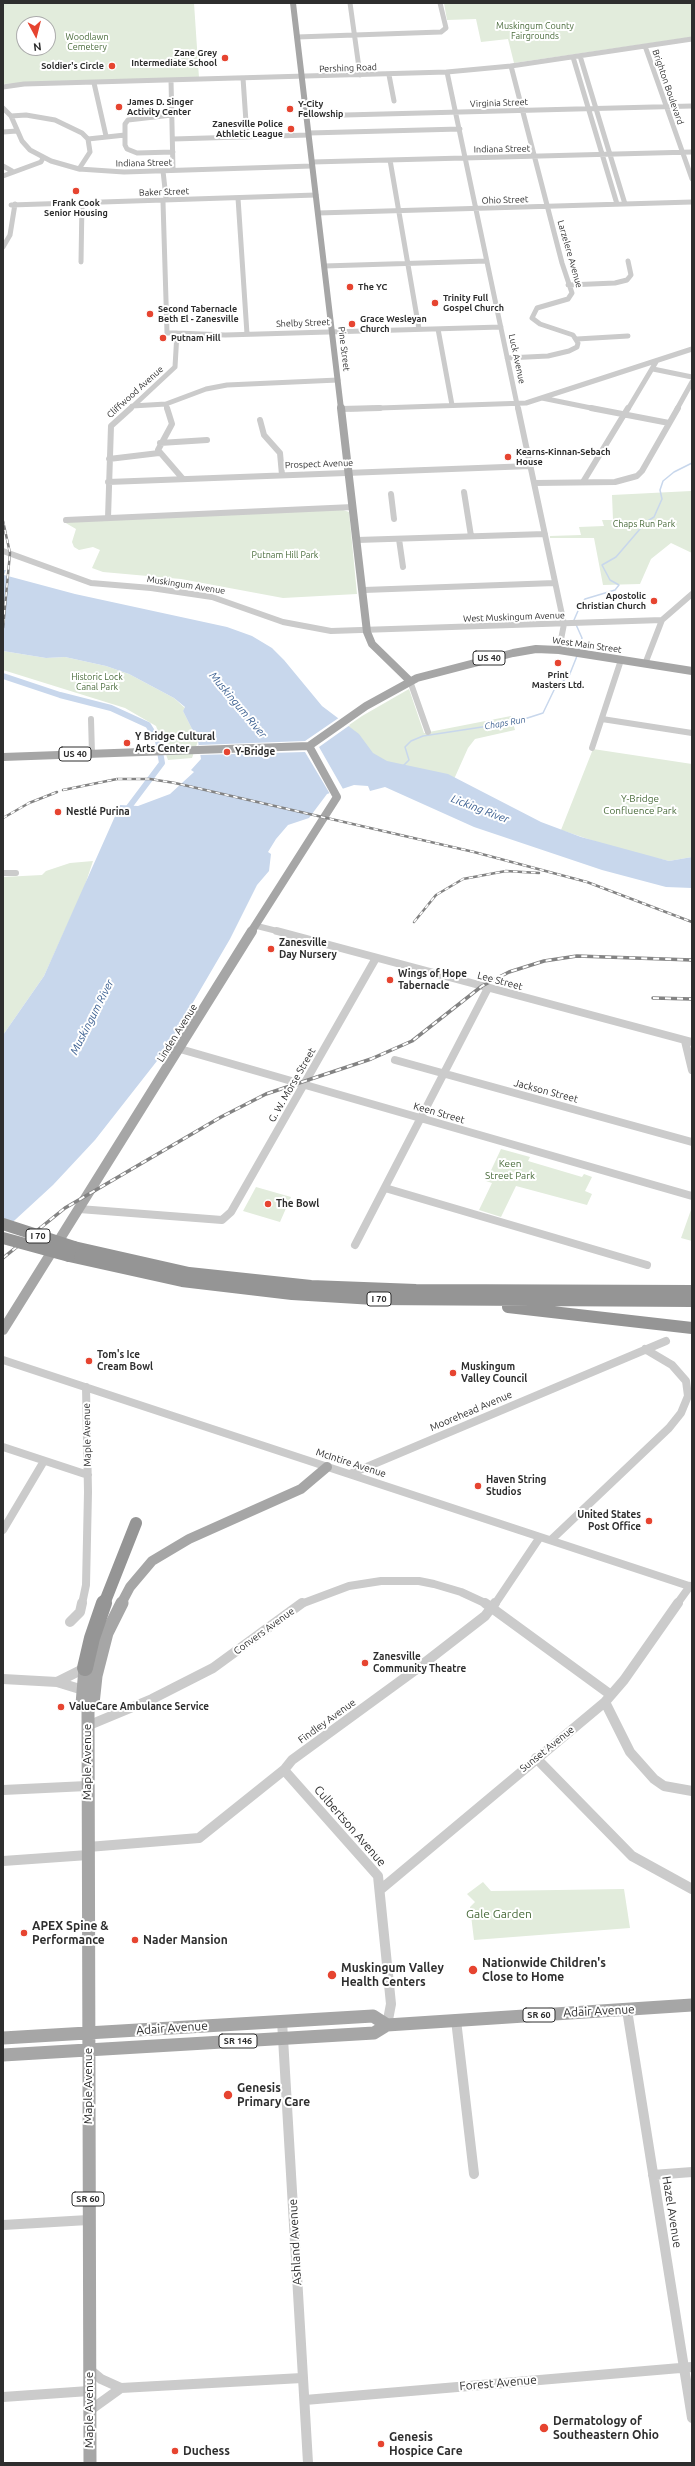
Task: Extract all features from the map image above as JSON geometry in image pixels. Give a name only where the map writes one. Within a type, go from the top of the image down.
[{"type":"highway","name":"I 70","points":[[3,1224],[72,1252],[128,1271],[236,1288],[374,1299],[692,1301]]},
{"type":"highway","name":"I 70","points":[[3,1238],[189,1273],[310,1286],[416,1290],[692,1291]]},
{"type":"highway","points":[[451,1300],[692,1328]]},
{"type":"highway","points":[[85,1668],[92,1638],[106,1598],[136,1523]]},
{"type":"main road","name":"Pine Street","points":[[293,3],[364,590],[367,632],[372,644],[410,681]]},
{"type":"main road","name":"West Main Street","points":[[309,746],[356,713],[410,681],[437,671],[514,653],[536,649],[559,650],[692,671]]},
{"type":"main road","name":"US 40","points":[[3,757],[309,746]]},
{"type":"main road","name":"Linden Avenue","points":[[3,1330],[257,926],[312,835],[333,806],[337,797],[336,792],[309,746]]},
{"type":"main road","points":[[85,1668],[82,1704],[88,1709],[93,1704],[96,1676],[107,1633],[130,1587],[152,1561],[190,1539],[301,1489],[327,1467]]},
{"type":"main road","name":"Maple Avenue","points":[[88,1709],[88,2220],[90,2463]]},
{"type":"main road","name":"Adair Avenue","points":[[3,2055],[374,2033],[387,2025],[692,2006]]},
{"type":"main road","name":"Adair Avenue","points":[[3,2038],[373,2016],[387,2025]]},
{"type":"street","points":[[350,3],[360,75]]},
{"type":"street","points":[[297,37],[443,32],[446,28],[440,3]]},
{"type":"street","name":"Pershing Road","points":[[3,87],[171,80],[389,75],[447,72],[511,66],[692,39]]},
{"type":"street","name":"Brighton Boulevard","points":[[645,46],[692,179]]},
{"type":"street","points":[[580,56],[625,204]]},
{"type":"street","points":[[573,57],[617,204]]},
{"type":"street","name":"Larzelere Avenue","points":[[511,66],[572,296],[563,301],[537,308],[534,311],[532,318],[540,324],[569,333],[577,339]]},
{"type":"street","name":"Luck Avenue","points":[[447,72],[555,583],[567,623],[559,650]]},
{"type":"street","points":[[389,75],[394,101]]},
{"type":"street","points":[[243,78],[248,137]]},
{"type":"street","points":[[171,80],[173,170]]},
{"type":"street","points":[[94,83],[101,122],[106,136]]},
{"type":"street","name":"Virginia Street","points":[[306,116],[692,106]]},
{"type":"street","name":"Indiana Street","points":[[3,108],[11,116],[17,132],[26,145],[43,158],[60,164],[109,172],[163,171],[390,160],[692,152]]},
{"type":"street","points":[[11,116],[26,115],[55,120],[75,128],[88,139],[90,152],[87,161],[79,168]]},
{"type":"street","points":[[172,116],[130,119],[124,124],[125,147],[130,151],[143,153],[173,152]]},
{"type":"street","points":[[173,139],[460,129]]},
{"type":"street","points":[[3,132],[17,132]]},
{"type":"street","points":[[88,139],[125,135]]},
{"type":"street","points":[[36,165],[41,162],[43,158]]},
{"type":"street","points":[[390,160],[420,329]]},
{"type":"street","points":[[3,176],[12,171],[36,165],[60,164]]},
{"type":"street","points":[[3,166],[12,171]]},
{"type":"street","points":[[163,171],[165,200],[164,225],[167,333],[177,333]]},
{"type":"street","name":"Baker Street","points":[[3,248],[10,235],[13,205],[316,195]]},
{"type":"street","points":[[238,198],[247,334]]},
{"type":"street","points":[[81,262],[82,202]]},
{"type":"street","name":"Ohio Street","points":[[318,213],[692,202]]},
{"type":"street","points":[[568,285],[615,283],[627,280],[631,275],[628,260]]},
{"type":"street","points":[[324,266],[487,261]]},
{"type":"street","name":"Shelby Street","points":[[177,333],[247,334],[501,327]]},
{"type":"street","points":[[438,329],[452,405]]},
{"type":"street","name":"Cliffwood Avenue","points":[[108,518],[111,426],[175,366],[177,333]]},
{"type":"street","points":[[507,358],[548,356],[569,351],[577,347],[577,339],[628,336]]},
{"type":"street","points":[[341,409],[517,402],[526,403],[656,362],[692,349]]},
{"type":"street","points":[[583,482],[656,362]]},
{"type":"street","points":[[653,369],[692,377]]},
{"type":"street","points":[[132,406],[166,404],[214,387],[338,380]]},
{"type":"street","points":[[534,483],[615,482],[632,478],[642,471],[692,382]]},
{"type":"street","points":[[542,398],[669,423]]},
{"type":"street","points":[[166,404],[172,424],[160,442],[158,450],[183,479]]},
{"type":"street","points":[[260,420],[264,435],[280,452],[282,475]]},
{"type":"street","points":[[160,442],[207,440]]},
{"type":"street","points":[[109,459],[160,453]]},
{"type":"street","name":"Prospect Avenue","points":[[108,482],[531,466]]},
{"type":"street","points":[[464,492],[471,536]]},
{"type":"street","points":[[391,494],[394,518]]},
{"type":"street","points":[[66,520],[353,508]]},
{"type":"street","points":[[357,540],[545,534]]},
{"type":"street","points":[[399,539],[403,567]]},
{"type":"street","name":"Muskingum Avenue","points":[[3,551],[91,583],[197,594],[232,602],[289,624],[331,631],[367,632]]},
{"type":"street","points":[[364,590],[555,583]]},
{"type":"street","points":[[645,664],[662,620],[692,594]]},
{"type":"street","name":"West Muskingum Avenue","points":[[367,632],[662,620]]},
{"type":"street","points":[[592,748],[621,660]]},
{"type":"street","points":[[410,681],[428,732]]},
{"type":"street","points":[[91,719],[92,754]]},
{"type":"street","points":[[602,719],[692,733]]},
{"type":"street","points":[[3,873],[16,873]]},
{"type":"street","name":"Lee Street","points":[[257,926],[689,1042]]},
{"type":"street","name":"G. W. Morse Street","points":[[79,1209],[222,1220],[231,1212],[376,958]]},
{"type":"street","points":[[355,1245],[488,988]]},
{"type":"street","points":[[689,1042],[692,1070]]},
{"type":"street","name":"Keen Street","points":[[180,1049],[692,1196]]},
{"type":"street","name":"Jackson Street","points":[[395,1060],[692,1142]]},
{"type":"street","points":[[384,1188],[647,1265]]},
{"type":"street","name":"Moorehead Avenue","points":[[350,1474],[666,1341]]},
{"type":"street","points":[[551,1540],[664,1433],[681,1413],[688,1396],[686,1381],[672,1366],[645,1349]]},
{"type":"street","name":"McIntire Avenue","points":[[3,1360],[691,1586]]},
{"type":"street","name":"Maple Avenue","points":[[70,1622],[80,1612],[86,1585],[88,1476],[86,1388]]},
{"type":"street","points":[[3,1447],[88,1476]]},
{"type":"street","points":[[3,1530],[44,1461]]},
{"type":"street","name":"Findley Avenue","points":[[3,1861],[199,1838],[284,1770],[292,1760],[414,1671],[493,1607],[540,1537]]},
{"type":"street","name":"Convers Avenue","points":[[87,1726],[152,1699],[213,1668],[292,1609],[349,1586],[381,1581],[419,1581],[461,1592],[493,1607],[608,1699],[630,1752],[654,1779],[664,1786],[692,1791]]},
{"type":"street","name":"Sunset Avenue","points":[[380,1890],[608,1699],[691,1586]]},
{"type":"street","points":[[57,1682],[85,1668]]},
{"type":"street","points":[[3,1680],[57,1682],[83,1690]]},
{"type":"street","points":[[536,1758],[632,1856],[692,1889]]},
{"type":"street","name":"Culbertson Avenue","points":[[284,1770],[378,1876],[391,2004],[387,2025]]},
{"type":"street","points":[[3,1790],[87,1786]]},
{"type":"street","name":"Hazel Avenue","points":[[627,2010],[653,2175],[688,2367],[692,2418]]},
{"type":"street","points":[[456,2020],[474,2174]]},
{"type":"street","name":"Ashland Avenue","points":[[282,2021],[308,2463]]},
{"type":"street","points":[[653,2175],[692,2172]]},
{"type":"street","points":[[3,2225],[88,2220]]},
{"type":"street","name":"Forest Avenue","points":[[305,2400],[688,2367]]},
{"type":"street","points":[[89,2369],[101,2379],[121,2388],[302,2378]]},
{"type":"street","points":[[89,2411],[121,2388]]},
{"type":"street","points":[[3,2398],[89,2391]]},
{"type":"green space","name":"Woodlawn Cemetery","points":[[3,3],[194,3],[199,78],[3,84]]},
{"type":"green space","name":"Muskingum County Fairgrounds","points":[[444,3],[692,3],[692,37],[514,63],[508,39],[481,42],[476,19],[447,20]]},
{"type":"green space","name":"Chaps Run Park","points":[[692,489],[692,553],[671,543],[651,559],[640,584],[603,585],[594,538],[550,538],[550,536],[581,535],[579,527],[604,526],[602,520],[613,520],[612,495],[691,491]]},
{"type":"green space","name":"Putnam Hill Park","points":[[340,509],[349,512],[357,594],[283,598],[181,579],[103,572],[92,568],[100,550],[93,547],[79,550],[74,547],[72,542],[76,529],[64,522]]},
{"type":"green space","name":"Historic Lock Canal Park","points":[[3,651],[46,658],[65,657],[106,666],[129,674],[174,698],[185,708],[183,711],[198,741],[192,758],[168,760],[156,726],[125,708],[3,670]]},
{"type":"green space","points":[[409,689],[424,733],[511,716],[515,730],[475,739],[468,748],[446,797],[319,746],[362,716]]},
{"type":"green space","name":"Y-Bridge Confluence Park","points":[[593,749],[692,764],[692,857],[669,861],[618,849],[561,830]]},
{"type":"green space","points":[[93,861],[84,888],[44,976],[3,1035],[3,877],[42,875],[46,871],[70,863]]},
{"type":"green space","name":"Keen Street Park","points":[[501,1149],[530,1157],[528,1161],[582,1177],[584,1174],[592,1177],[585,1191],[592,1194],[587,1205],[516,1186],[501,1217],[479,1210],[492,1183],[486,1181]]},
{"type":"green space","name":"The Bowl","points":[[256,1187],[291,1197],[280,1222],[243,1211]]},
{"type":"green space","points":[[692,1207],[692,1241],[681,1238]]},
{"type":"green space","name":"Gale Garden","points":[[483,1882],[491,1891],[624,1889],[630,1928],[474,1940],[470,1907],[475,1902],[467,1894]]},
{"type":"water","name":"Licking River","points":[[3,570],[6,570],[4,575],[75,594],[227,627],[252,636],[272,648],[284,660],[322,706],[359,734],[373,753],[387,761],[448,774],[541,822],[581,837],[669,861],[692,857],[692,888],[666,887],[602,870],[474,827],[385,787],[370,791],[368,786],[354,785],[327,794],[309,818],[288,825],[276,839],[268,852],[271,854],[269,871],[257,885],[230,939],[164,1052],[95,1140],[53,1185],[3,1231],[3,1035],[44,976],[120,805],[138,806],[170,794],[194,772],[191,770],[201,759],[198,741],[183,711],[185,707],[174,698],[129,674],[106,666],[65,657],[46,658],[3,651]]},
{"type":"pier","name":"Y-Bridge","points":[[340,717],[350,725],[319,747],[343,789],[330,794],[305,752],[199,755],[199,745],[305,741]]},
{"type":"waterway","name":"Chaps Run","points":[[579,650],[582,638],[574,620],[581,604],[585,599],[615,590],[619,585],[610,580],[602,565],[616,557],[646,522],[654,517],[662,499],[660,490],[663,481],[674,472],[692,463]]},
{"type":"waterway","name":"Chaps Run","points":[[403,766],[409,760],[405,747],[411,741],[423,736],[515,722],[543,713],[555,688],[569,676],[577,656]]},
{"type":"waterway","name":"Muskingum River","points":[[3,676],[60,695],[111,708],[148,725],[158,741],[162,763],[129,807],[126,816]]},
{"type":"railway","points":[[3,521],[10,553],[3,628]]},
{"type":"railway","points":[[63,790],[117,779]]},
{"type":"railway","points":[[118,779],[150,779],[175,783],[474,852],[587,882],[692,922]]},
{"type":"railway","points":[[3,818],[29,803],[57,792]]},
{"type":"railway","points":[[414,922],[436,895],[463,879],[506,871],[539,873]]},
{"type":"railway","points":[[3,1258],[65,1208],[221,1117],[266,1094],[371,1059],[412,1041],[482,986],[509,972],[544,961],[577,956],[692,960]]},
{"type":"railway","points":[[653,998],[692,999]]},
{"type":"place","name":"Zane Grey Intermediate School","points":[[225,58]]},
{"type":"place","name":"Soldier's Circle","points":[[112,66]]},
{"type":"place","name":"James D. Singer Activity Center","points":[[119,107]]},
{"type":"place","name":"Y-City Fellowship","points":[[290,109]]},
{"type":"place","name":"Zanesville Police Athletic League","points":[[291,129]]},
{"type":"place","name":"Frank Cook Senior Housing","points":[[76,191]]},
{"type":"place","name":"The YC","points":[[350,287]]},
{"type":"place","name":"Trinity Full Gospel Church","points":[[435,303]]},
{"type":"place","name":"Second Tabernacle Beth El - Zanesville","points":[[150,314]]},
{"type":"place","name":"Grace Wesleyan Church","points":[[352,324]]},
{"type":"place","name":"Putnam Hill","points":[[163,338]]},
{"type":"place","name":"Kearns-Kinnan-Sebach House","points":[[508,457]]},
{"type":"place","name":"Apostolic Christian Church","points":[[654,601]]},
{"type":"place","name":"Print Masters Ltd.","points":[[558,663]]},
{"type":"place","name":"Y Bridge Cultural Arts Center","points":[[127,743]]},
{"type":"place","name":"Y-Bridge","points":[[227,752]]},
{"type":"place","name":"Nestlé Purina","points":[[58,812]]},
{"type":"place","name":"Zanesville Day Nursery","points":[[271,949]]},
{"type":"place","name":"Wings of Hope Tabernacle","points":[[390,980]]},
{"type":"place","name":"The Bowl","points":[[268,1204]]},
{"type":"place","name":"Tom's Ice Cream Bowl","points":[[89,1361]]},
{"type":"place","name":"Muskingum Valley Council","points":[[453,1373]]},
{"type":"place","name":"Haven String Studios","points":[[478,1486]]},
{"type":"place","name":"United States Post Office","points":[[649,1521]]},
{"type":"place","name":"Zanesville Community Theatre","points":[[365,1663]]},
{"type":"place","name":"ValueCare Ambulance Service","points":[[61,1707]]},
{"type":"place","name":"APEX Spine & Performance","points":[[24,1933]]},
{"type":"place","name":"Nader Mansion","points":[[135,1940]]},
{"type":"place","name":"Nationwide Children's Close to Home","points":[[473,1970]]},
{"type":"place","name":"Muskingum Valley Health Centers","points":[[332,1975]]},
{"type":"place","name":"Genesis Primary Care","points":[[228,2095]]},
{"type":"place","name":"Dermatology of Southeastern Ohio","points":[[544,2428]]},
{"type":"place","name":"Genesis Hospice Care","points":[[381,2444]]},
{"type":"place","name":"Duchess","points":[[175,2451]]}]
